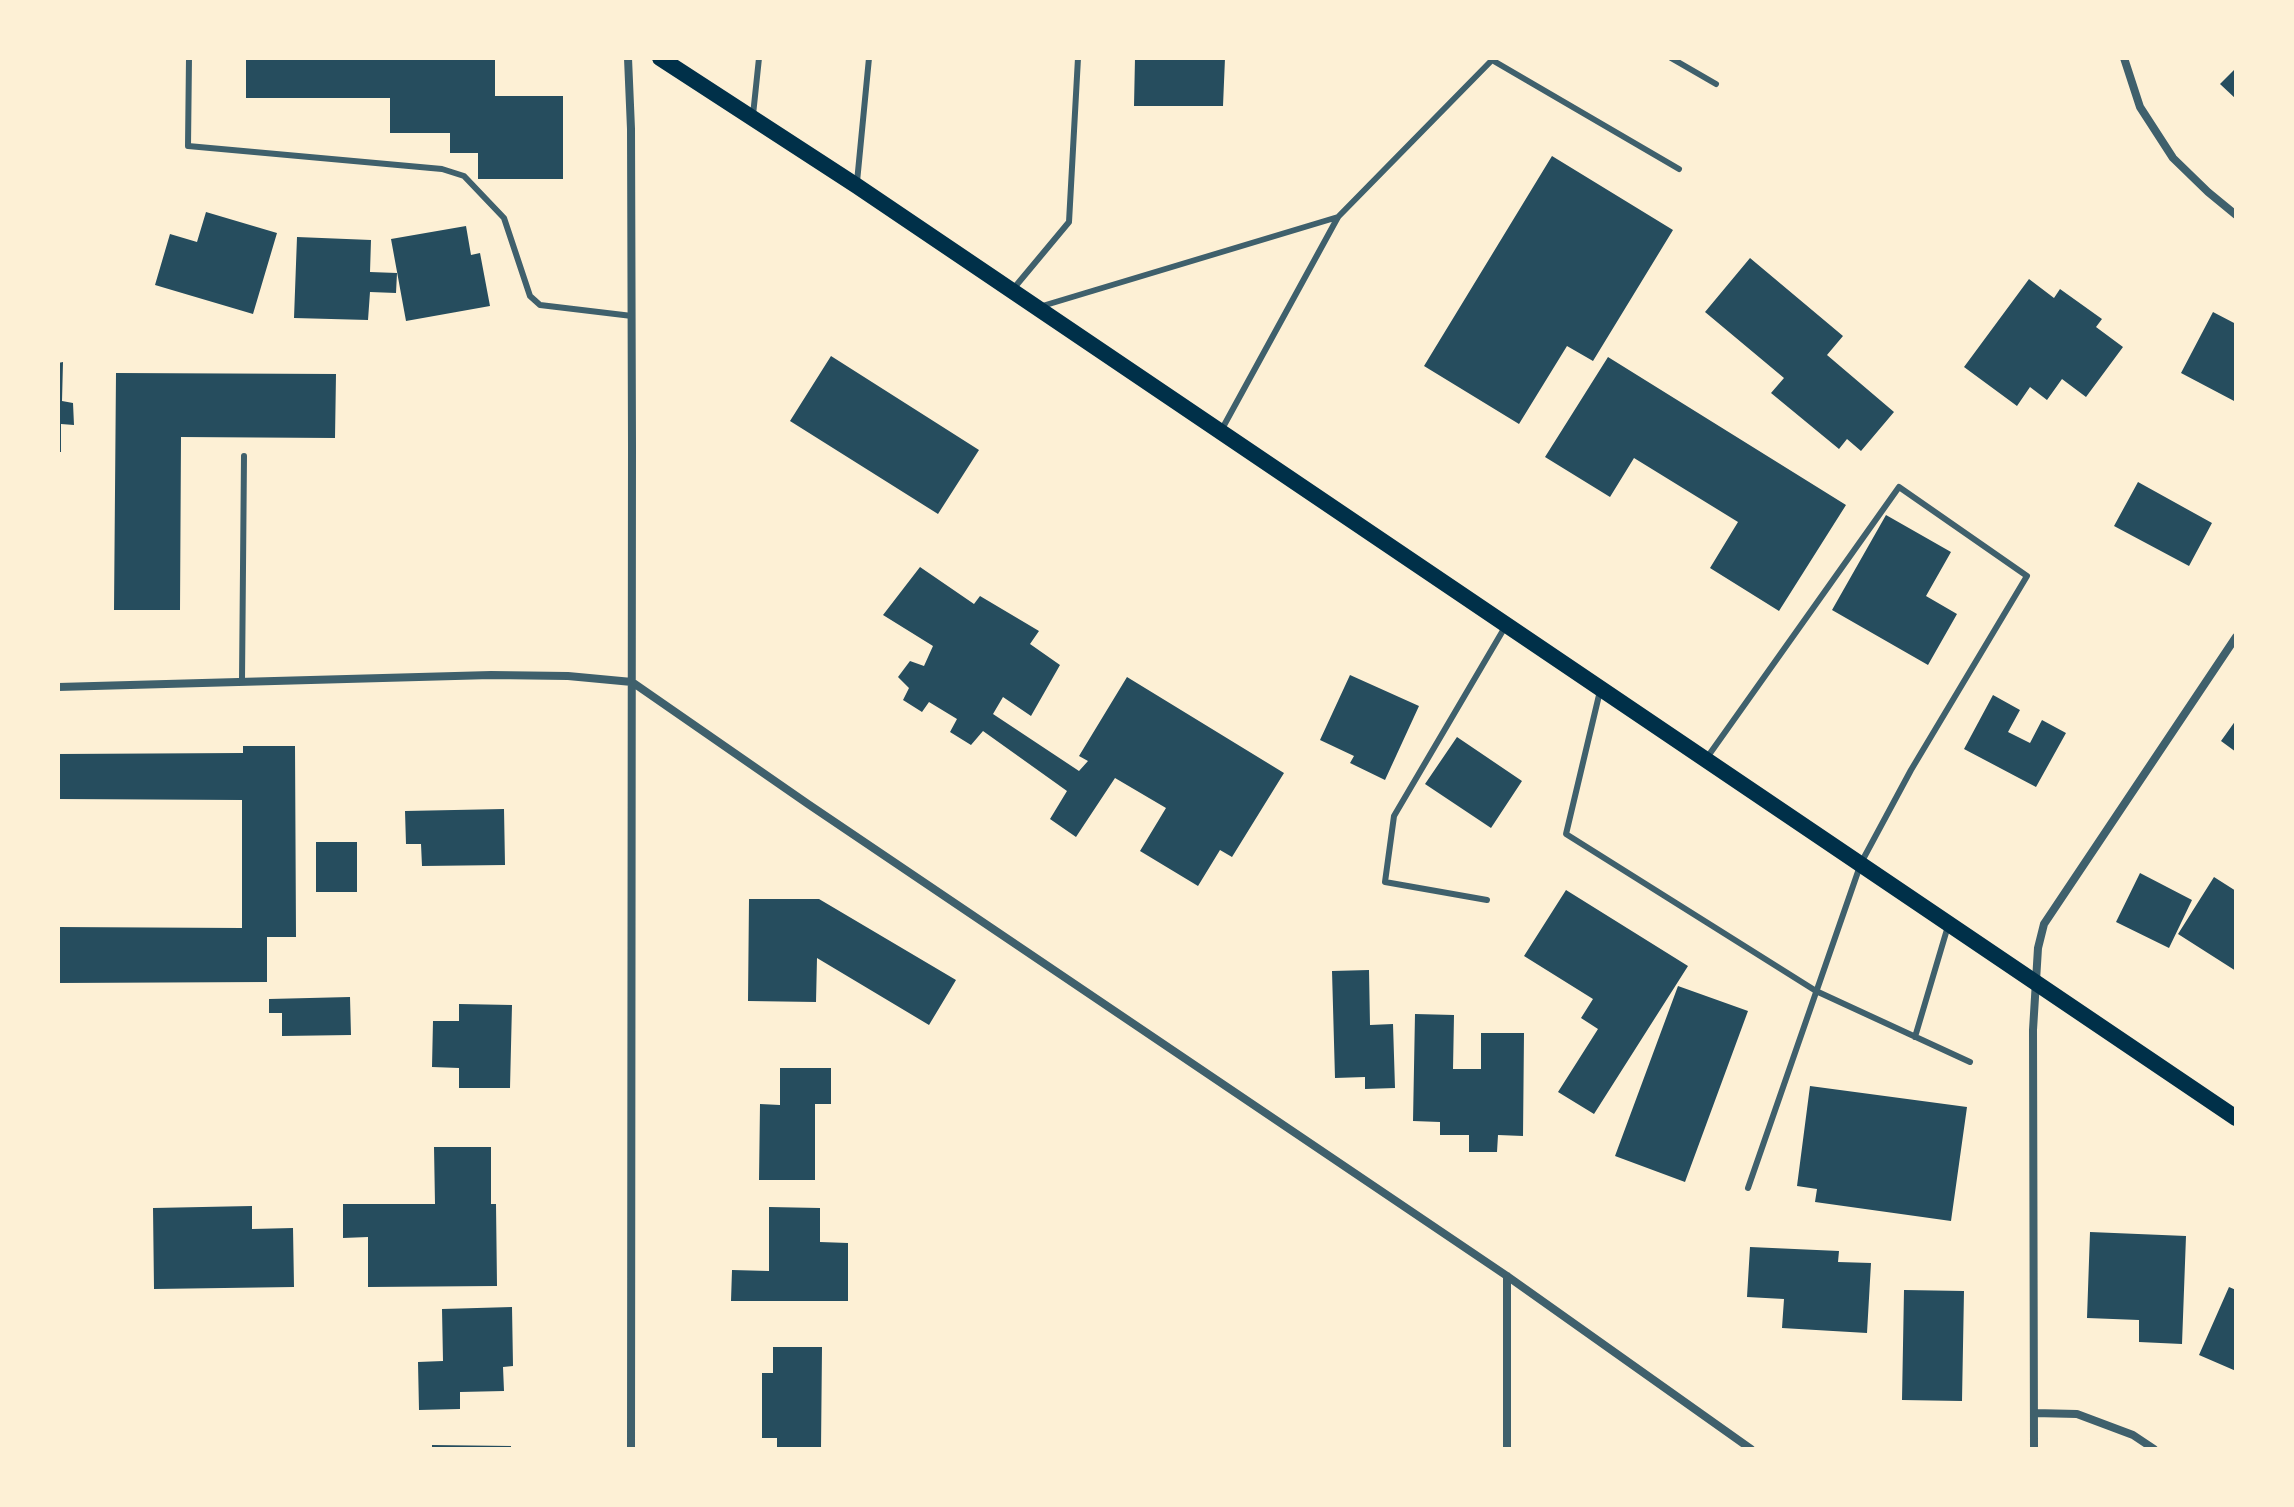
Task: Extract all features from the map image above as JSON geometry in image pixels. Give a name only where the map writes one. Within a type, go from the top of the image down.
[{"type":"main road","points":[[660,58],[857,186],[2236,1118]]},
{"type":"street","points":[[628,58],[632,316],[631,1449]]},
{"type":"street","points":[[2124,58],[2140,107],[2173,158],[2236,215]]},
{"type":"street","points":[[2034,1449],[2033,1030],[2038,948],[2044,924],[2236,637]]},
{"type":"street","points":[[58,687],[491,675],[568,676],[632,682],[1507,1276],[1751,1449]]},
{"type":"street","points":[[1507,1276],[1507,1449]]},
{"type":"street","points":[[2034,1413],[2077,1414],[2133,1435],[2154,1449]]},
{"type":"lane","points":[[189,58],[188,146],[442,169],[464,176],[504,218],[530,296],[540,305],[632,316]]},
{"type":"lane","points":[[753,119],[759,58]]},
{"type":"lane","points":[[857,186],[869,58]]},
{"type":"lane","points":[[1012,291],[1069,222],[1078,58]]},
{"type":"lane","points":[[1671,58],[1716,84]]},
{"type":"lane","points":[[1220,432],[1338,217],[1493,59],[1679,169]]},
{"type":"lane","points":[[1036,308],[1338,217]]},
{"type":"lane","points":[[242,680],[244,456]]},
{"type":"lane","points":[[1706,759],[1899,487],[2027,576],[1911,770],[1861,863],[1748,1188]]},
{"type":"lane","points":[[1487,900],[1385,882],[1394,816],[1507,624]]},
{"type":"lane","points":[[1601,688],[1566,834],[1816,991],[1970,1062]]},
{"type":"lane","points":[[1915,1037],[1949,923]]},
{"type":"building","points":[[246,58],[495,58],[495,96],[563,96],[563,179],[478,179],[478,153],[450,153],[450,133],[390,133],[390,98],[246,98]]},
{"type":"building","points":[[1135,58],[1225,58],[1223,106],[1134,106]]},
{"type":"building","points":[[2236,68],[2236,99],[2220,84]]},
{"type":"building","points":[[1552,156],[1673,230],[1593,361],[1567,346],[1519,424],[1424,366]]},
{"type":"building","points":[[206,212],[277,233],[253,314],[155,285],[170,234],[197,242]]},
{"type":"building","points":[[466,226],[471,255],[480,253],[490,306],[406,321],[391,239]]},
{"type":"building","points":[[297,237],[371,240],[370,272],[397,273],[396,293],[370,292],[368,320],[294,318]]},
{"type":"building","points":[[1750,258],[1843,336],[1827,355],[1894,412],[1861,451],[1847,439],[1839,449],[1771,393],[1784,378],[1705,312]]},
{"type":"building","points":[[2029,279],[2054,298],[2060,289],[2102,319],[2096,327],[2123,347],[2086,397],[2062,379],[2047,400],[2030,387],[2017,406],[1964,367]]},
{"type":"building","points":[[2213,312],[2236,324],[2236,402],[2181,373]]},
{"type":"building","points":[[831,356],[979,450],[938,514],[790,421]]},
{"type":"building","points":[[1608,357],[1846,505],[1779,611],[1710,568],[1738,522],[1634,458],[1610,497],[1545,457]]},
{"type":"building","points":[[63,362],[62,401],[73,403],[74,425],[61,424],[61,452],[58,452],[58,363]]},
{"type":"building","points":[[116,373],[336,374],[335,438],[181,437],[180,610],[114,610]]},
{"type":"building","points":[[2138,482],[2212,523],[2189,566],[2114,526]]},
{"type":"building","points":[[1886,515],[1951,552],[1926,596],[1957,614],[1928,665],[1832,610]]},
{"type":"building","points":[[920,567],[974,604],[980,596],[1039,631],[1030,644],[1060,665],[1031,716],[1003,697],[993,714],[1079,771],[1088,761],[1079,756],[1127,677],[1284,773],[1232,857],[1220,850],[1198,886],[1140,851],[1166,808],[1115,778],[1076,837],[1050,819],[1067,791],[983,731],[971,745],[950,732],[957,719],[929,702],[922,712],[903,700],[909,688],[898,677],[910,661],[924,666],[933,646],[883,615]]},
{"type":"building","points":[[1350,675],[1419,706],[1385,780],[1350,763],[1354,756],[1320,740]]},
{"type":"building","points":[[1993,695],[2020,710],[2008,732],[2030,743],[2042,720],[2066,733],[2036,787],[1964,749]]},
{"type":"building","points":[[2236,720],[2236,752],[2221,741]]},
{"type":"building","points":[[1457,737],[1522,781],[1491,828],[1425,784]]},
{"type":"building","points":[[243,746],[295,746],[296,937],[267,937],[267,982],[58,983],[58,927],[242,928],[242,800],[58,799],[58,754],[243,753]]},
{"type":"building","points":[[504,809],[505,865],[422,866],[421,844],[406,844],[405,811]]},
{"type":"building","points":[[316,842],[357,842],[357,892],[316,892]]},
{"type":"building","points":[[2140,873],[2192,900],[2169,948],[2116,922]]},
{"type":"building","points":[[2214,877],[2236,891],[2236,971],[2178,934]]},
{"type":"building","points":[[1566,890],[1688,966],[1594,1114],[1558,1092],[1598,1029],[1581,1018],[1593,999],[1524,956]]},
{"type":"building","points":[[749,899],[819,899],[956,980],[929,1025],[817,958],[816,1002],[748,1001]]},
{"type":"building","points":[[1369,970],[1370,1025],[1393,1024],[1395,1088],[1365,1089],[1365,1077],[1335,1078],[1332,971]]},
{"type":"building","points":[[1678,986],[1748,1011],[1685,1182],[1615,1156]]},
{"type":"building","points":[[350,997],[351,1035],[282,1036],[282,1013],[269,1013],[269,999]]},
{"type":"building","points":[[459,1004],[512,1005],[510,1088],[459,1088],[459,1068],[432,1067],[433,1021],[459,1021]]},
{"type":"building","points":[[1415,1014],[1454,1015],[1453,1069],[1481,1069],[1481,1033],[1524,1033],[1523,1136],[1498,1135],[1497,1152],[1469,1152],[1469,1135],[1440,1135],[1440,1122],[1413,1121]]},
{"type":"building","points":[[780,1068],[831,1068],[831,1104],[815,1104],[815,1180],[759,1180],[760,1104],[780,1105]]},
{"type":"building","points":[[1810,1086],[1967,1107],[1951,1221],[1815,1202],[1817,1189],[1797,1186]]},
{"type":"building","points":[[434,1147],[491,1147],[491,1204],[496,1204],[497,1286],[368,1287],[368,1237],[343,1238],[343,1204],[435,1204]]},
{"type":"building","points":[[252,1206],[252,1229],[293,1228],[294,1287],[154,1289],[153,1208]]},
{"type":"building","points":[[769,1207],[820,1208],[820,1242],[848,1243],[848,1301],[731,1301],[732,1270],[769,1271]]},
{"type":"building","points":[[2090,1232],[2186,1236],[2182,1344],[2139,1342],[2139,1320],[2087,1318]]},
{"type":"building","points":[[1750,1247],[1839,1251],[1838,1262],[1871,1263],[1867,1333],[1782,1328],[1784,1299],[1747,1297]]},
{"type":"building","points":[[2229,1287],[2236,1290],[2236,1371],[2199,1355]]},
{"type":"building","points":[[1904,1290],[1964,1291],[1962,1401],[1902,1400]]},
{"type":"building","points":[[512,1307],[513,1366],[503,1367],[504,1391],[460,1392],[460,1409],[419,1410],[418,1362],[443,1361],[442,1309]]},
{"type":"building","points":[[773,1347],[822,1347],[821,1449],[777,1449],[777,1438],[762,1438],[762,1373],[773,1373]]},
{"type":"building","points":[[432,1445],[511,1446],[511,1449],[432,1449]]}]
